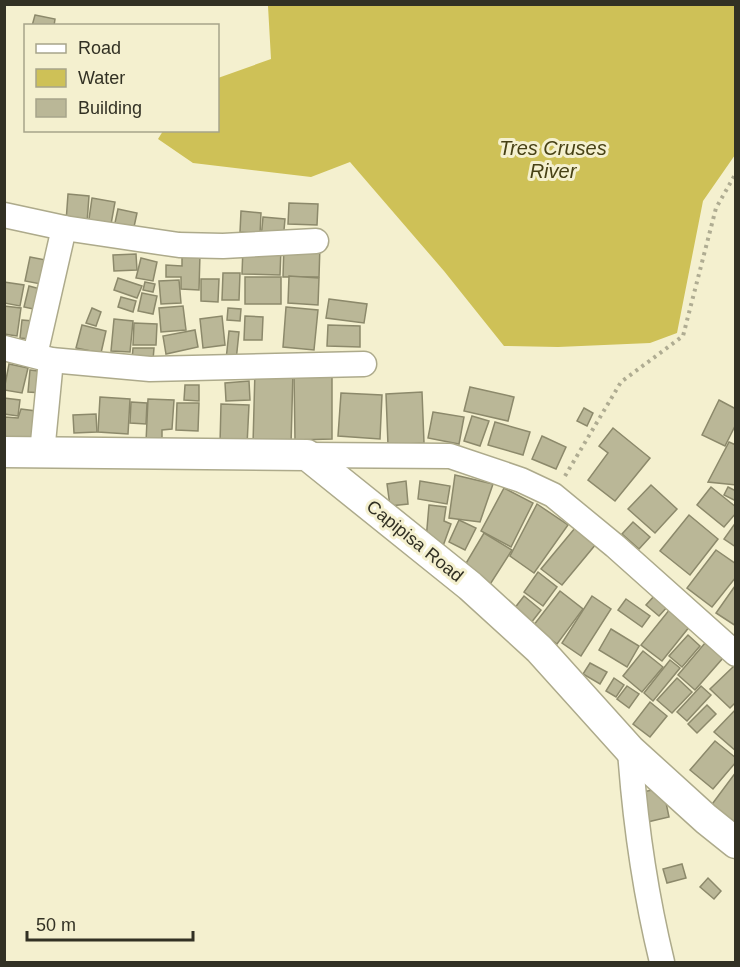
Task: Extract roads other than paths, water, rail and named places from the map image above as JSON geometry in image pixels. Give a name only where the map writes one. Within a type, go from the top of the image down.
[{"type":"street","points":[[4,215],[64,228],[180,245],[224,246],[316,241]]},
{"type":"street","points":[[42,453],[43,358],[64,228]]},
{"type":"street","points":[[4,348],[43,358],[150,369],[364,364]]},
{"type":"street","points":[[4,452],[450,456],[521,480],[553,495],[615,546],[735,654]]},
{"type":"street","name":"Capipisa Road","points":[[307,455],[479,594],[538,649],[630,750],[735,843]]},
{"type":"street","points":[[630,750],[638,841],[649,911],[662,963]]},
{"type":"water","name":"Tres Cruses River","points":[[263,5],[735,5],[735,155],[703,201],[677,333],[650,343],[558,347],[504,346],[444,271],[350,162],[311,177],[193,163],[158,139],[162,132],[219,132],[219,78],[271,59],[268,6]]}]
